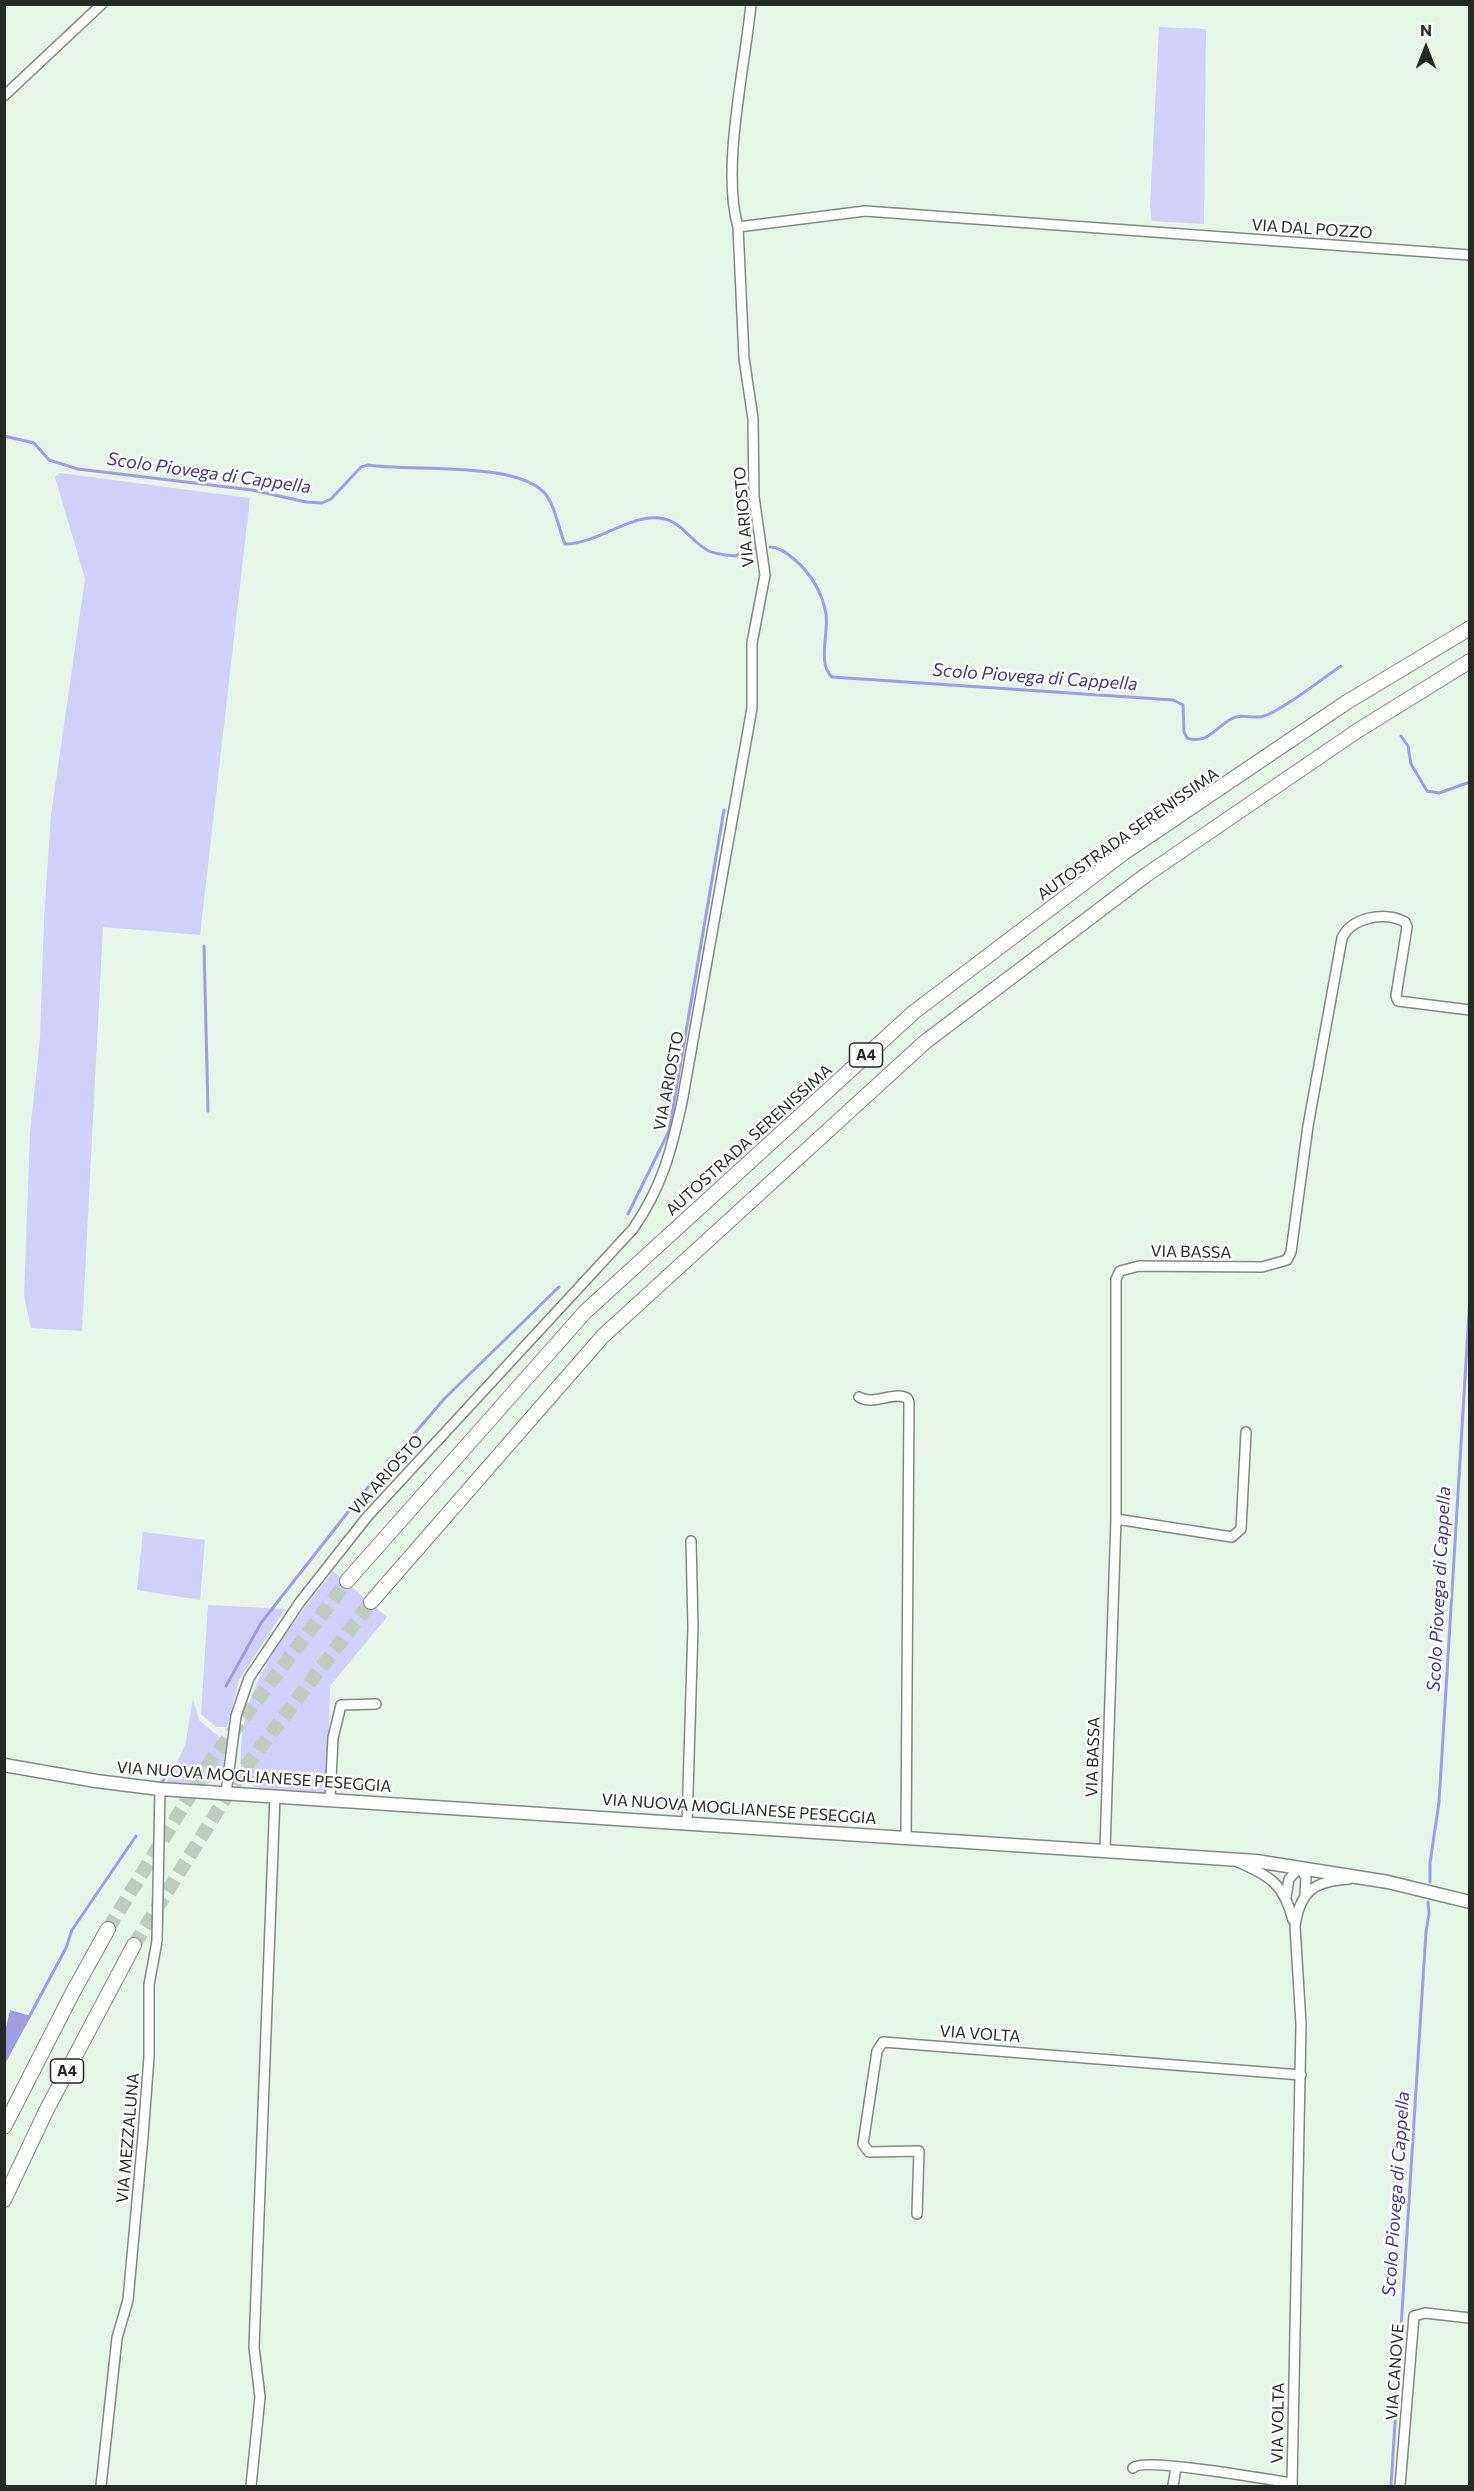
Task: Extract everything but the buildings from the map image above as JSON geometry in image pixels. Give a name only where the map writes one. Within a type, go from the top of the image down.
[{"type":"highway","name":"AUTOSTRADA SERENISSIMA","points":[[347,1581],[585,1312],[914,1012],[1125,852],[1347,702],[1470,628]]},
{"type":"highway","name":"A4","points":[[371,1602],[603,1336],[925,1042],[1146,875],[1357,730],[1470,661]]},
{"type":"highway","name":"A4","points":[[4,2127],[108,1929]]},
{"type":"highway","name":"A4","points":[[4,2200],[46,2111],[134,1945]]},
{"type":"main road","name":"VIA NUOVA MOGLIANESE PESEGGIA","points":[[4,1765],[96,1781],[160,1789],[1228,1858],[1368,1879],[1470,1902]]},
{"type":"street","points":[[4,96],[102,4]]},
{"type":"street","name":"VIA ARIOSTO","points":[[226,1793],[236,1716],[249,1678],[300,1602],[367,1517],[633,1229],[652,1199],[669,1160],[682,1102],[752,708],[752,642],[765,575],[754,497],[753,419],[744,358],[738,227],[733,203],[733,162],[751,4]]},
{"type":"street","name":"VIA DAL POZZO","points":[[738,227],[866,211],[1470,255]]},
{"type":"street","name":"VIA BASSA","points":[[1106,1849],[1116,1519],[1116,1279],[1120,1271],[1139,1266],[1262,1267],[1287,1260],[1291,1252],[1306,1137],[1339,952],[1347,928],[1355,921],[1400,919],[1405,922],[1407,927],[1396,996],[1398,1001],[1470,1010]]},
{"type":"street","points":[[859,1397],[869,1400],[903,1396],[909,1402],[906,1836]]},
{"type":"street","points":[[1116,1519],[1232,1537],[1238,1534],[1241,1529],[1246,1432]]},
{"type":"street","points":[[687,1823],[693,1628],[692,1542]]},
{"type":"street","points":[[330,1799],[333,1738],[341,1705],[376,1704]]},
{"type":"street","name":"VIA MEZZALUNA","points":[[100,2487],[117,2338],[128,2300],[150,2057],[149,1985],[157,1941],[160,1789]]},
{"type":"street","points":[[251,2487],[260,2397],[255,2338],[275,1796]]},
{"type":"street","name":"VIA VOLTA","points":[[1228,1858],[1262,1872],[1286,1897],[1295,1926]]},
{"type":"street","points":[[1286,1897],[1288,1879],[1300,1867]]},
{"type":"street","name":"VIA VOLTA","points":[[1133,2468],[1141,2464],[1176,2467],[1292,2485],[1301,2024],[1295,1926],[1297,1912],[1305,1894],[1306,1878],[1300,1867]]},
{"type":"street","points":[[1305,1894],[1328,1882],[1368,1879]]},
{"type":"street","name":"VIA VOLTA","points":[[917,2214],[919,2151],[869,2152],[863,2144],[877,2051],[883,2042],[1300,2075]]},
{"type":"street","name":"VIA CANOVE","points":[[1400,2487],[1414,2316],[1425,2313],[1470,2318]]},
{"type":"street","points":[[1173,2487],[1176,2467]]},
{"type":"shaded area","points":[[1159,27],[1206,29],[1204,224],[1152,221],[1150,207]]},
{"type":"shaded area","points":[[60,473],[250,498],[200,935],[103,927],[82,1331],[31,1328],[24,1295],[30,1133],[40,1038],[44,918],[51,815],[85,579],[55,477]]},
{"type":"shaded area","points":[[143,1532],[205,1540],[200,1600],[137,1590]]},
{"type":"shaded area","points":[[333,1571],[387,1617],[330,1686],[327,1792],[278,1790],[254,1786],[243,1775],[241,1761],[244,1724],[251,1699],[272,1654]]},
{"type":"shaded area","points":[[208,1605],[285,1609],[239,1680],[227,1727],[216,1727],[201,1714]]},
{"type":"shaded area","points":[[193,1699],[199,1720],[227,1744],[221,1776],[204,1786],[166,1783],[185,1746]]},
{"type":"water","points":[[10,2010],[31,2016],[5,2064],[5,2032]]},
{"type":"waterway","name":"Scolo Piovega di Cappella","points":[[4,436],[34,443],[49,460],[78,469],[252,490],[306,502],[322,503],[331,499],[361,467],[368,465],[491,472],[514,477],[534,485],[547,496],[565,544],[589,540],[636,521],[659,518],[674,523],[702,547],[712,552],[736,556],[743,551]]},
{"type":"waterway","name":"Scolo Piovega di Cappella","points":[[770,547],[783,551],[800,564],[819,591],[827,621],[825,664],[832,677],[1173,700],[1183,705],[1184,732],[1187,738],[1194,740],[1211,734],[1236,717],[1262,717],[1277,710],[1341,666]]},
{"type":"waterway","name":"Scolo Piovega di Cappella","points":[[1401,736],[1408,746],[1411,764],[1427,791],[1439,793],[1470,782]]},
{"type":"waterway","points":[[628,1214],[669,1131],[724,810]]},
{"type":"waterway","points":[[204,946],[208,1111]]},
{"type":"waterway","points":[[226,1686],[261,1623],[359,1498],[445,1398],[559,1287]]},
{"type":"waterway","name":"Scolo Piovega di Cappella","points":[[1430,1882],[1430,1863],[1439,1802],[1470,1297]]},
{"type":"waterway","points":[[162,1782],[167,1774]]},
{"type":"waterway","points":[[29,2017],[66,1948],[72,1930],[136,1836]]},
{"type":"waterway","name":"Scolo Piovega di Cappella","points":[[1391,2486],[1428,1902]]},
{"type":"tunnel","points":[[108,1929],[211,1761],[347,1581]]},
{"type":"tunnel","points":[[134,1945],[241,1773],[371,1602]]}]
